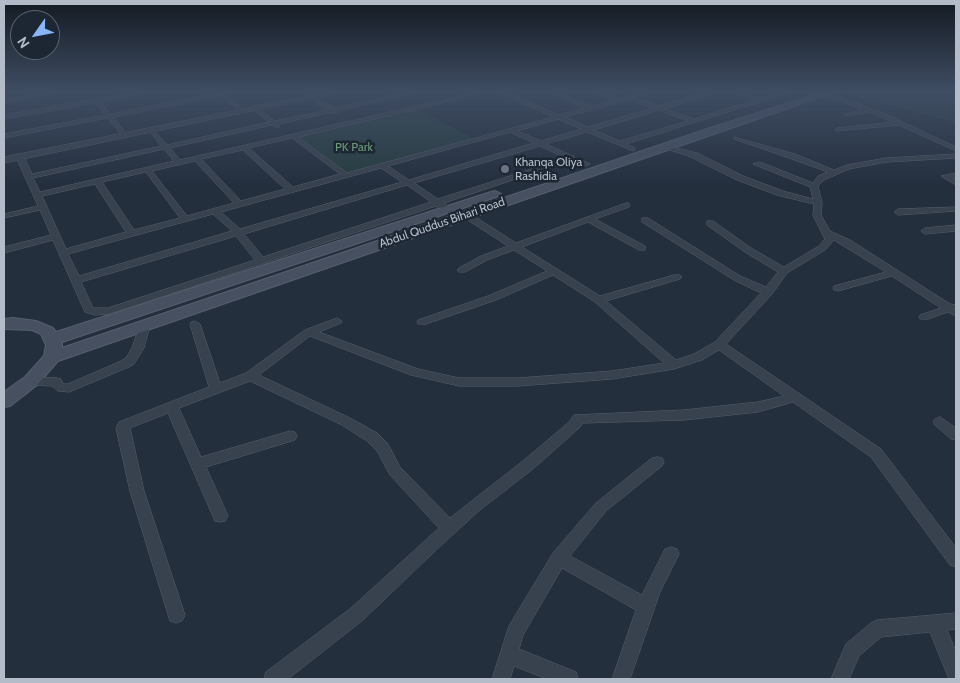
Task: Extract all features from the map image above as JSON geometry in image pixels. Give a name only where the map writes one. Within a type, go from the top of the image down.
[{"type":"main road","name":"Abdul Quddus Bihari Road","points":[[53,339],[714,123]]},
{"type":"main road","name":"Abdul Quddus Bihari Road","points":[[52,357],[664,147],[728,123]]},
{"type":"main road","points":[[4,324],[13,323],[36,326],[47,331],[53,339],[52,357],[31,381],[4,401]]},
{"type":"street","points":[[4,136],[73,123]]},
{"type":"street","points":[[114,123],[125,136]]},
{"type":"street","points":[[4,160],[186,123]]},
{"type":"street","points":[[29,178],[273,123],[345,175]]},
{"type":"street","points":[[37,196],[147,169],[292,137],[340,123]]},
{"type":"street","points":[[64,252],[535,123]]},
{"type":"street","points":[[576,123],[633,149]]},
{"type":"street","points":[[77,280],[606,123]]},
{"type":"street","points":[[621,143],[683,123]]},
{"type":"street","points":[[838,130],[893,123]]},
{"type":"street","points":[[902,123],[956,149]]},
{"type":"street","points":[[152,130],[178,162]]},
{"type":"street","points":[[510,130],[586,164]]},
{"type":"street","points":[[736,138],[833,172]]},
{"type":"street","points":[[244,147],[291,190]]},
{"type":"street","points":[[664,147],[694,155],[740,178],[772,190],[818,203]]},
{"type":"street","points":[[814,186],[822,178],[847,167],[886,160],[956,156]]},
{"type":"street","points":[[20,157],[89,310],[95,312],[103,312],[572,158]]},
{"type":"street","points":[[196,158],[239,204]]},
{"type":"street","points":[[757,164],[814,186]]},
{"type":"street","points":[[382,166],[446,209]]},
{"type":"street","points":[[147,169],[185,219]]},
{"type":"street","points":[[956,175],[945,176],[956,183]]},
{"type":"street","points":[[97,181],[131,234]]},
{"type":"street","points":[[309,332],[415,372],[459,382],[518,382],[612,375],[674,365],[698,357],[719,345],[768,292],[784,271],[822,248],[830,239],[817,216],[818,203],[814,186]]},
{"type":"street","points":[[462,270],[484,258],[626,205]]},
{"type":"street","points":[[4,216],[42,207]]},
{"type":"street","points":[[898,212],[956,209]]},
{"type":"street","points":[[215,211],[238,232],[260,260]]},
{"type":"street","points":[[466,215],[599,300],[674,365]]},
{"type":"street","points":[[590,220],[642,248]]},
{"type":"street","points":[[645,220],[737,278],[768,292]]},
{"type":"street","points":[[710,223],[748,250],[784,271]]},
{"type":"street","points":[[925,231],[956,228]]},
{"type":"street","points":[[827,233],[847,242],[892,273],[954,309]]},
{"type":"street","points":[[4,250],[56,236]]},
{"type":"street","points":[[422,322],[492,298],[555,271]]},
{"type":"street","points":[[838,288],[892,273]]},
{"type":"street","points":[[599,300],[677,277]]},
{"type":"street","points":[[924,317],[954,309]]},
{"type":"street","points":[[176,615],[137,491],[123,428],[128,423],[250,376],[309,332],[337,321]]},
{"type":"street","points":[[195,324],[216,389]]},
{"type":"street","points":[[31,381],[57,382],[58,386],[62,388],[69,388],[125,364],[130,361],[138,348],[145,325]]},
{"type":"street","points":[[719,345],[876,453],[956,560]]},
{"type":"street","points":[[250,376],[347,422],[372,436],[383,448],[387,459],[395,471],[450,528]]},
{"type":"street","points":[[273,679],[357,614],[450,528],[528,465],[574,425],[579,418],[684,415],[758,406],[795,397]]},
{"type":"street","points":[[172,406],[220,516]]},
{"type":"street","points":[[940,422],[956,435]]},
{"type":"street","points":[[197,464],[290,436]]},
{"type":"street","points":[[501,679],[515,632],[559,558],[601,507],[657,462]]},
{"type":"street","points":[[621,679],[652,590],[670,554]]},
{"type":"street","points":[[559,558],[646,606]]},
{"type":"street","points":[[840,679],[852,650],[877,629],[956,621]]},
{"type":"street","points":[[935,623],[956,673]]},
{"type":"street","points":[[508,654],[569,679]]},
{"type":"green space","name":"PK Park","points":[[351,123],[444,123],[475,139],[345,175],[290,137]]},
{"type":"place","name":"Khanqa Oliya Rashidia","points":[[505,169]]}]
